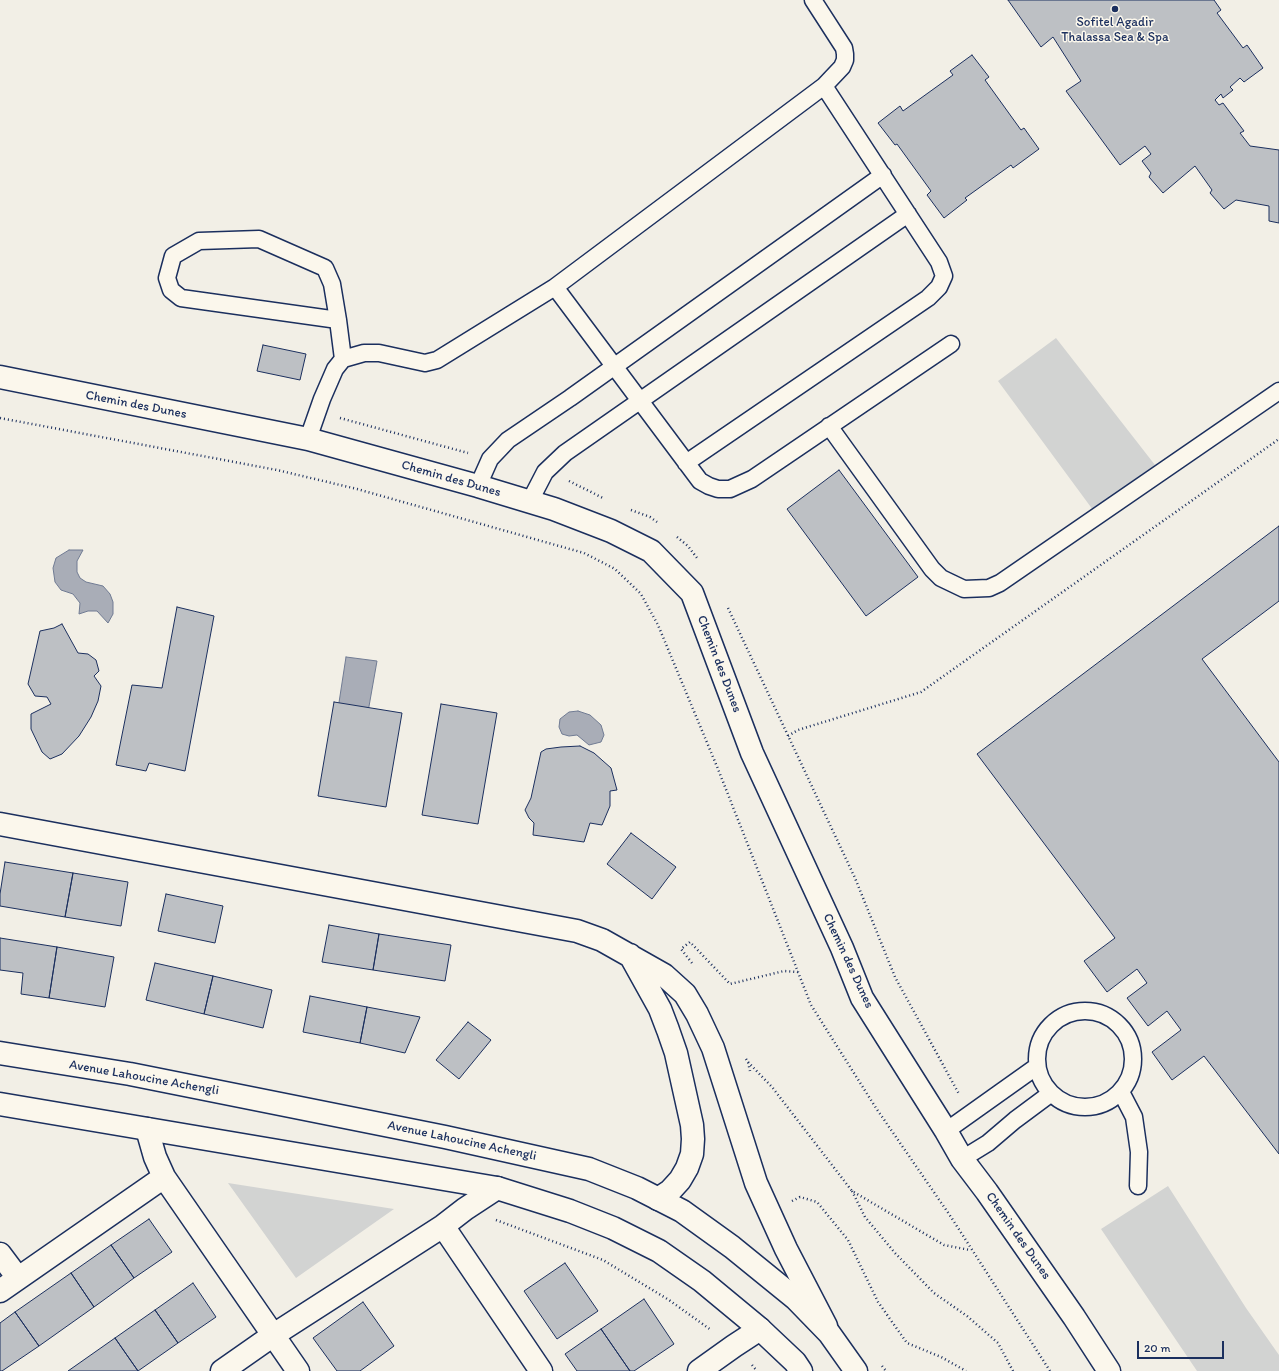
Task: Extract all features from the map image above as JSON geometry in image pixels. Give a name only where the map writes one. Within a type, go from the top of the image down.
[{"type":"street","name":"Chemin des Dunes","points":[[0,377],[308,439],[530,501],[611,531],[651,551],[692,593],[752,754],[842,948],[862,998],[962,1159],[987,1192],[1074,1317],[1109,1371]]},
{"type":"street","points":[[0,824],[577,932],[602,940],[630,955],[664,976],[685,994],[698,1014],[713,1048],[756,1183],[786,1249],[829,1333]]},
{"type":"street","points":[[630,955],[660,1009],[668,1030],[676,1053],[694,1139],[692,1154],[687,1168],[680,1180],[670,1191],[658,1199]]},
{"type":"street","name":"Avenue Lahoucine Achengli","points":[[0,1053],[130,1074],[445,1137],[589,1169],[637,1188],[682,1211],[732,1246],[796,1298],[829,1333],[856,1371]]},
{"type":"street","points":[[0,1104],[497,1188],[570,1211],[613,1228],[659,1251],[702,1281],[760,1329],[795,1362],[801,1371]]},
{"type":"street","points":[[147,1129],[155,1157],[164,1177],[272,1336],[298,1371]]},
{"type":"street","points":[[0,1291],[164,1177]]},
{"type":"street","points":[[222,1371],[272,1336],[443,1226],[464,1209],[497,1188]]},
{"type":"street","points":[[443,1226],[541,1371]]},
{"type":"street","points":[[0,1254],[18,1278]]},
{"type":"street","points":[[699,1371],[760,1329]]},
{"type":"lane","points":[[308,439],[335,370],[343,359],[364,353],[379,354],[425,363],[437,360],[554,287],[824,86],[842,67],[845,60],[845,54],[844,48],[812,0]]},
{"type":"lane","points":[[686,463],[928,298],[939,287],[944,276],[939,262],[824,86]]},
{"type":"lane","points":[[478,486],[490,459],[508,440],[883,175]]},
{"type":"lane","points":[[530,501],[545,472],[565,453],[908,214]]},
{"type":"lane","points":[[338,320],[181,298],[171,290],[167,278],[174,256],[199,241],[259,239],[325,268],[332,284],[338,320],[343,359]]},
{"type":"lane","points":[[554,287],[700,481],[718,489],[730,489],[752,479],[952,344]]},
{"type":"lane","points":[[829,426],[932,569],[941,578],[964,589],[988,588],[1000,583],[1279,391]]},
{"type":"lane","points":[[1085,1010],[1107,1015],[1124,1029],[1133,1050],[1132,1072],[1121,1092],[1099,1106],[1073,1106],[1050,1094],[1041,1081],[1036,1067],[1038,1046],[1047,1028],[1063,1015],[1085,1010]]},
{"type":"lane","points":[[946,1131],[1036,1067]]},
{"type":"lane","points":[[1121,1092],[1134,1117],[1139,1152],[1138,1186]]},
{"type":"lane","points":[[962,1159],[988,1143],[1015,1120],[1050,1094]]},
{"type":"path","points":[[318,412],[490,459]]},
{"type":"path","points":[[0,418],[277,470],[357,489],[584,553],[615,569],[641,594],[658,625],[718,769],[812,1006],[876,1108],[946,1211],[1050,1371]]},
{"type":"path","points":[[788,736],[798,730],[921,692],[1279,439]]},
{"type":"path","points":[[545,472],[566,479],[610,501]]},
{"type":"path","points":[[630,509],[650,517],[663,527]]},
{"type":"path","points":[[675,536],[688,546],[698,558]]},
{"type":"path","points":[[727,605],[855,878],[895,977],[970,1114]]},
{"type":"path","points":[[695,966],[681,949],[690,942],[730,984],[784,971],[798,972]]},
{"type":"path","points":[[744,1056],[772,1087],[852,1191],[865,1217],[895,1253],[934,1293],[967,1316],[998,1343],[1013,1371]]},
{"type":"path","points":[[748,1062],[751,1076]]},
{"type":"path","points":[[852,1191],[944,1246],[970,1250]]},
{"type":"path","points":[[789,1202],[800,1197],[817,1202],[848,1240],[878,1302],[907,1343],[941,1357],[966,1371]]},
{"type":"path","points":[[464,1209],[604,1260],[669,1300],[734,1346],[758,1371]]},
{"type":"path","points":[[882,1365],[886,1371]]},
{"type":"shaded area","points":[[1056,338],[1155,465],[1093,510],[998,381]]},
{"type":"shaded area","points":[[69,550],[83,550],[77,561],[77,572],[80,578],[86,582],[103,586],[110,594],[113,602],[113,614],[108,623],[97,611],[88,611],[79,614],[80,603],[73,594],[61,590],[55,582],[53,568],[56,558]]},
{"type":"shaded area","points":[[346,657],[377,661],[368,712],[338,709]]},
{"type":"shaded area","points":[[578,711],[590,715],[601,725],[604,735],[601,742],[589,745],[577,735],[569,736],[562,734],[559,727],[560,719],[569,712]]},
{"type":"shaded area","points":[[228,1183],[394,1209],[296,1278]]},
{"type":"shaded area","points":[[1168,1186],[1246,1308],[1279,1355],[1279,1371],[1197,1371],[1101,1229]]},
{"type":"building","points":[[1008,0],[1214,0],[1221,10],[1217,13],[1243,48],[1247,45],[1263,68],[1244,82],[1240,78],[1230,87],[1233,90],[1223,98],[1221,94],[1215,100],[1219,105],[1223,103],[1244,131],[1240,133],[1250,146],[1279,150],[1279,223],[1269,221],[1269,206],[1236,200],[1224,209],[1210,193],[1212,190],[1195,166],[1163,193],[1149,177],[1151,173],[1142,161],[1151,154],[1145,146],[1120,165],[1066,91],[1081,81],[1053,37],[1041,47]]},
{"type":"building","points":[[972,55],[989,77],[985,80],[1021,130],[1024,128],[1039,149],[1013,168],[1011,165],[965,198],[967,200],[944,218],[927,195],[931,191],[897,144],[895,145],[878,123],[900,106],[903,111],[953,75],[950,71]]},
{"type":"building","points":[[263,345],[306,354],[300,380],[257,371]]},
{"type":"building","points":[[839,470],[918,577],[866,616],[787,509]]},
{"type":"building","points":[[1279,526],[1279,601],[1202,659],[1279,762],[1279,1154],[1204,1056],[1172,1080],[1152,1052],[1181,1030],[1167,1011],[1148,1026],[1127,998],[1147,983],[1137,969],[1107,992],[1084,961],[1115,938],[977,754]]},
{"type":"building","points":[[177,607],[214,616],[185,771],[149,763],[146,771],[116,765],[132,685],[162,688]]},
{"type":"building","points":[[62,624],[78,653],[88,654],[96,660],[99,671],[94,676],[101,686],[98,701],[91,717],[79,736],[62,754],[50,759],[42,752],[31,729],[31,714],[51,704],[47,697],[35,696],[28,684],[40,631],[54,628]]},
{"type":"building","points":[[334,702],[402,713],[386,807],[318,796]]},
{"type":"building","points":[[441,704],[497,713],[478,824],[422,815]]},
{"type":"building","points":[[580,746],[594,753],[611,768],[617,790],[610,791],[610,806],[602,825],[590,823],[584,842],[533,835],[534,823],[529,818],[525,810],[531,798],[541,752],[546,749]]},
{"type":"building","points":[[631,833],[676,867],[652,899],[607,864]]},
{"type":"building","points":[[5,862],[73,873],[65,917],[0,906],[0,894]]},
{"type":"building","points":[[73,873],[128,882],[121,926],[65,917]]},
{"type":"building","points":[[166,894],[223,906],[215,943],[158,931]]},
{"type":"building","points":[[329,925],[379,934],[373,970],[322,962]]},
{"type":"building","points":[[379,934],[451,945],[445,981],[373,970]]},
{"type":"building","points":[[0,938],[57,947],[49,998],[21,994],[23,973],[0,970]]},
{"type":"building","points":[[57,947],[114,957],[105,1007],[49,998]]},
{"type":"building","points":[[155,963],[213,976],[204,1014],[146,1000]]},
{"type":"building","points":[[213,976],[272,990],[263,1028],[204,1014]]},
{"type":"building","points":[[310,996],[367,1007],[360,1043],[303,1032]]},
{"type":"building","points":[[367,1007],[420,1017],[405,1053],[360,1043]]},
{"type":"building","points":[[468,1022],[491,1040],[459,1079],[436,1060]]},
{"type":"building","points":[[149,1219],[172,1252],[134,1278],[111,1245]]},
{"type":"building","points":[[111,1245],[134,1278],[94,1307],[71,1273]]},
{"type":"building","points":[[565,1263],[598,1311],[557,1339],[524,1291]]},
{"type":"building","points":[[71,1273],[94,1307],[39,1346],[15,1312]]},
{"type":"building","points":[[193,1283],[216,1317],[178,1343],[155,1310]]},
{"type":"building","points":[[644,1299],[674,1344],[634,1371],[630,1371],[601,1329]]},
{"type":"building","points":[[363,1302],[394,1346],[360,1371],[337,1371],[313,1338]]},
{"type":"building","points":[[155,1310],[178,1343],[138,1371],[115,1338]]},
{"type":"building","points":[[15,1312],[39,1346],[0,1371],[0,1323]]},
{"type":"building","points":[[601,1329],[630,1371],[577,1371],[565,1354]]},
{"type":"building","points":[[115,1338],[138,1371],[68,1371]]},
{"type":"place","name":"Sofitel Agadir Thalassa Sea & Spa","points":[[1115,9]]}]
